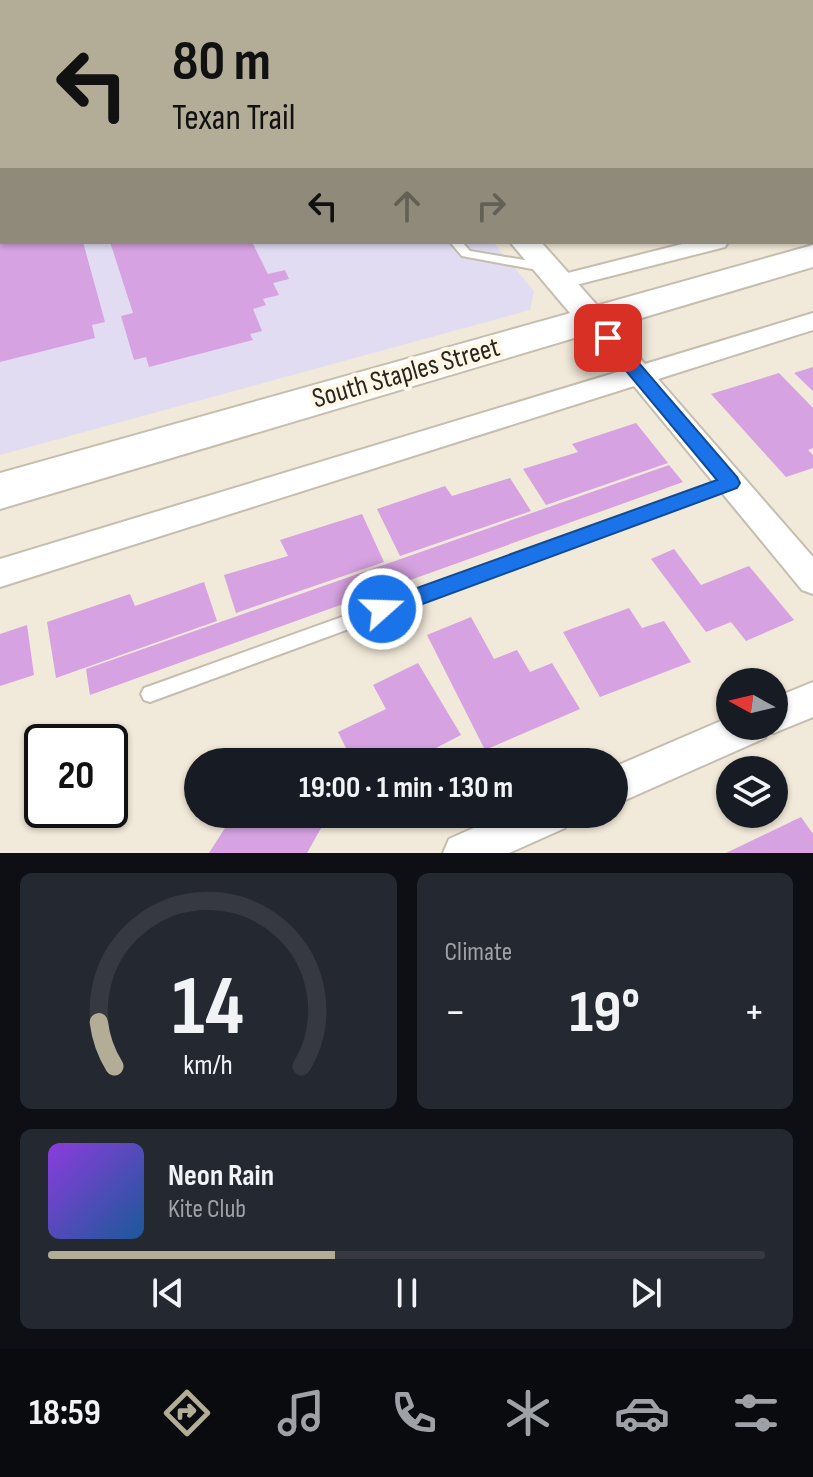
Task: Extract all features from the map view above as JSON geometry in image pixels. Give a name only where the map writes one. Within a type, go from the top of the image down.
[{"type":"main road","name":"South Staples Street","points":[[0,491],[813,256]]},
{"type":"street","points":[[527,244],[813,580]]},
{"type":"street","points":[[554,275],[707,244]]},
{"type":"street","points":[[0,573],[813,321]]},
{"type":"street","points":[[788,710],[813,699]]},
{"type":"street","points":[[628,780],[720,740]]},
{"type":"street","points":[[463,853],[519,828]]},
{"type":"lane","points":[[458,244],[466,254],[554,275]]},
{"type":"lane","points":[[150,694],[731,483]]},
{"type":"shaded area","points":[[0,244],[495,244],[534,291],[530,310],[0,455]]},
{"type":"building","points":[[0,244],[84,244],[105,322],[92,325],[95,338],[0,362]]},
{"type":"building","points":[[111,244],[253,244],[268,274],[285,270],[289,279],[273,283],[279,295],[263,299],[266,305],[253,309],[262,331],[250,334],[253,340],[149,367],[146,357],[134,360],[121,316],[133,313]]},
{"type":"building","points":[[813,367],[813,391],[794,373]]},
{"type":"building","points":[[779,373],[813,408],[813,448],[808,450],[813,455],[813,468],[786,477],[711,394]]},
{"type":"building","points":[[636,423],[668,463],[546,505],[523,469],[578,452],[572,444]]},
{"type":"building","points":[[669,465],[683,482],[90,695],[86,669]]},
{"type":"building","points":[[510,478],[531,511],[400,556],[377,509],[445,486],[452,496]]},
{"type":"building","points":[[362,514],[384,562],[236,613],[224,575],[288,556],[280,540]]},
{"type":"building","points":[[674,549],[701,585],[749,566],[794,620],[746,641],[731,622],[706,632],[651,559]]},
{"type":"building","points":[[204,582],[217,621],[56,678],[47,622],[130,594],[135,606]]},
{"type":"building","points":[[629,608],[642,628],[664,621],[691,662],[600,697],[563,632]]},
{"type":"building","points":[[471,617],[494,659],[517,650],[530,672],[552,663],[580,709],[484,748],[427,635]]},
{"type":"building","points":[[27,625],[34,675],[0,686],[0,634]]},
{"type":"building","points":[[418,663],[461,735],[436,748],[346,748],[338,732],[386,709],[373,685]]},
{"type":"building","points":[[801,817],[813,834],[813,853],[726,853],[778,828],[788,828],[788,823]]},
{"type":"building","points":[[225,828],[321,828],[307,853],[209,853]]},
{"type":"route","points":[[382,609],[731,483],[608,338]]}]
